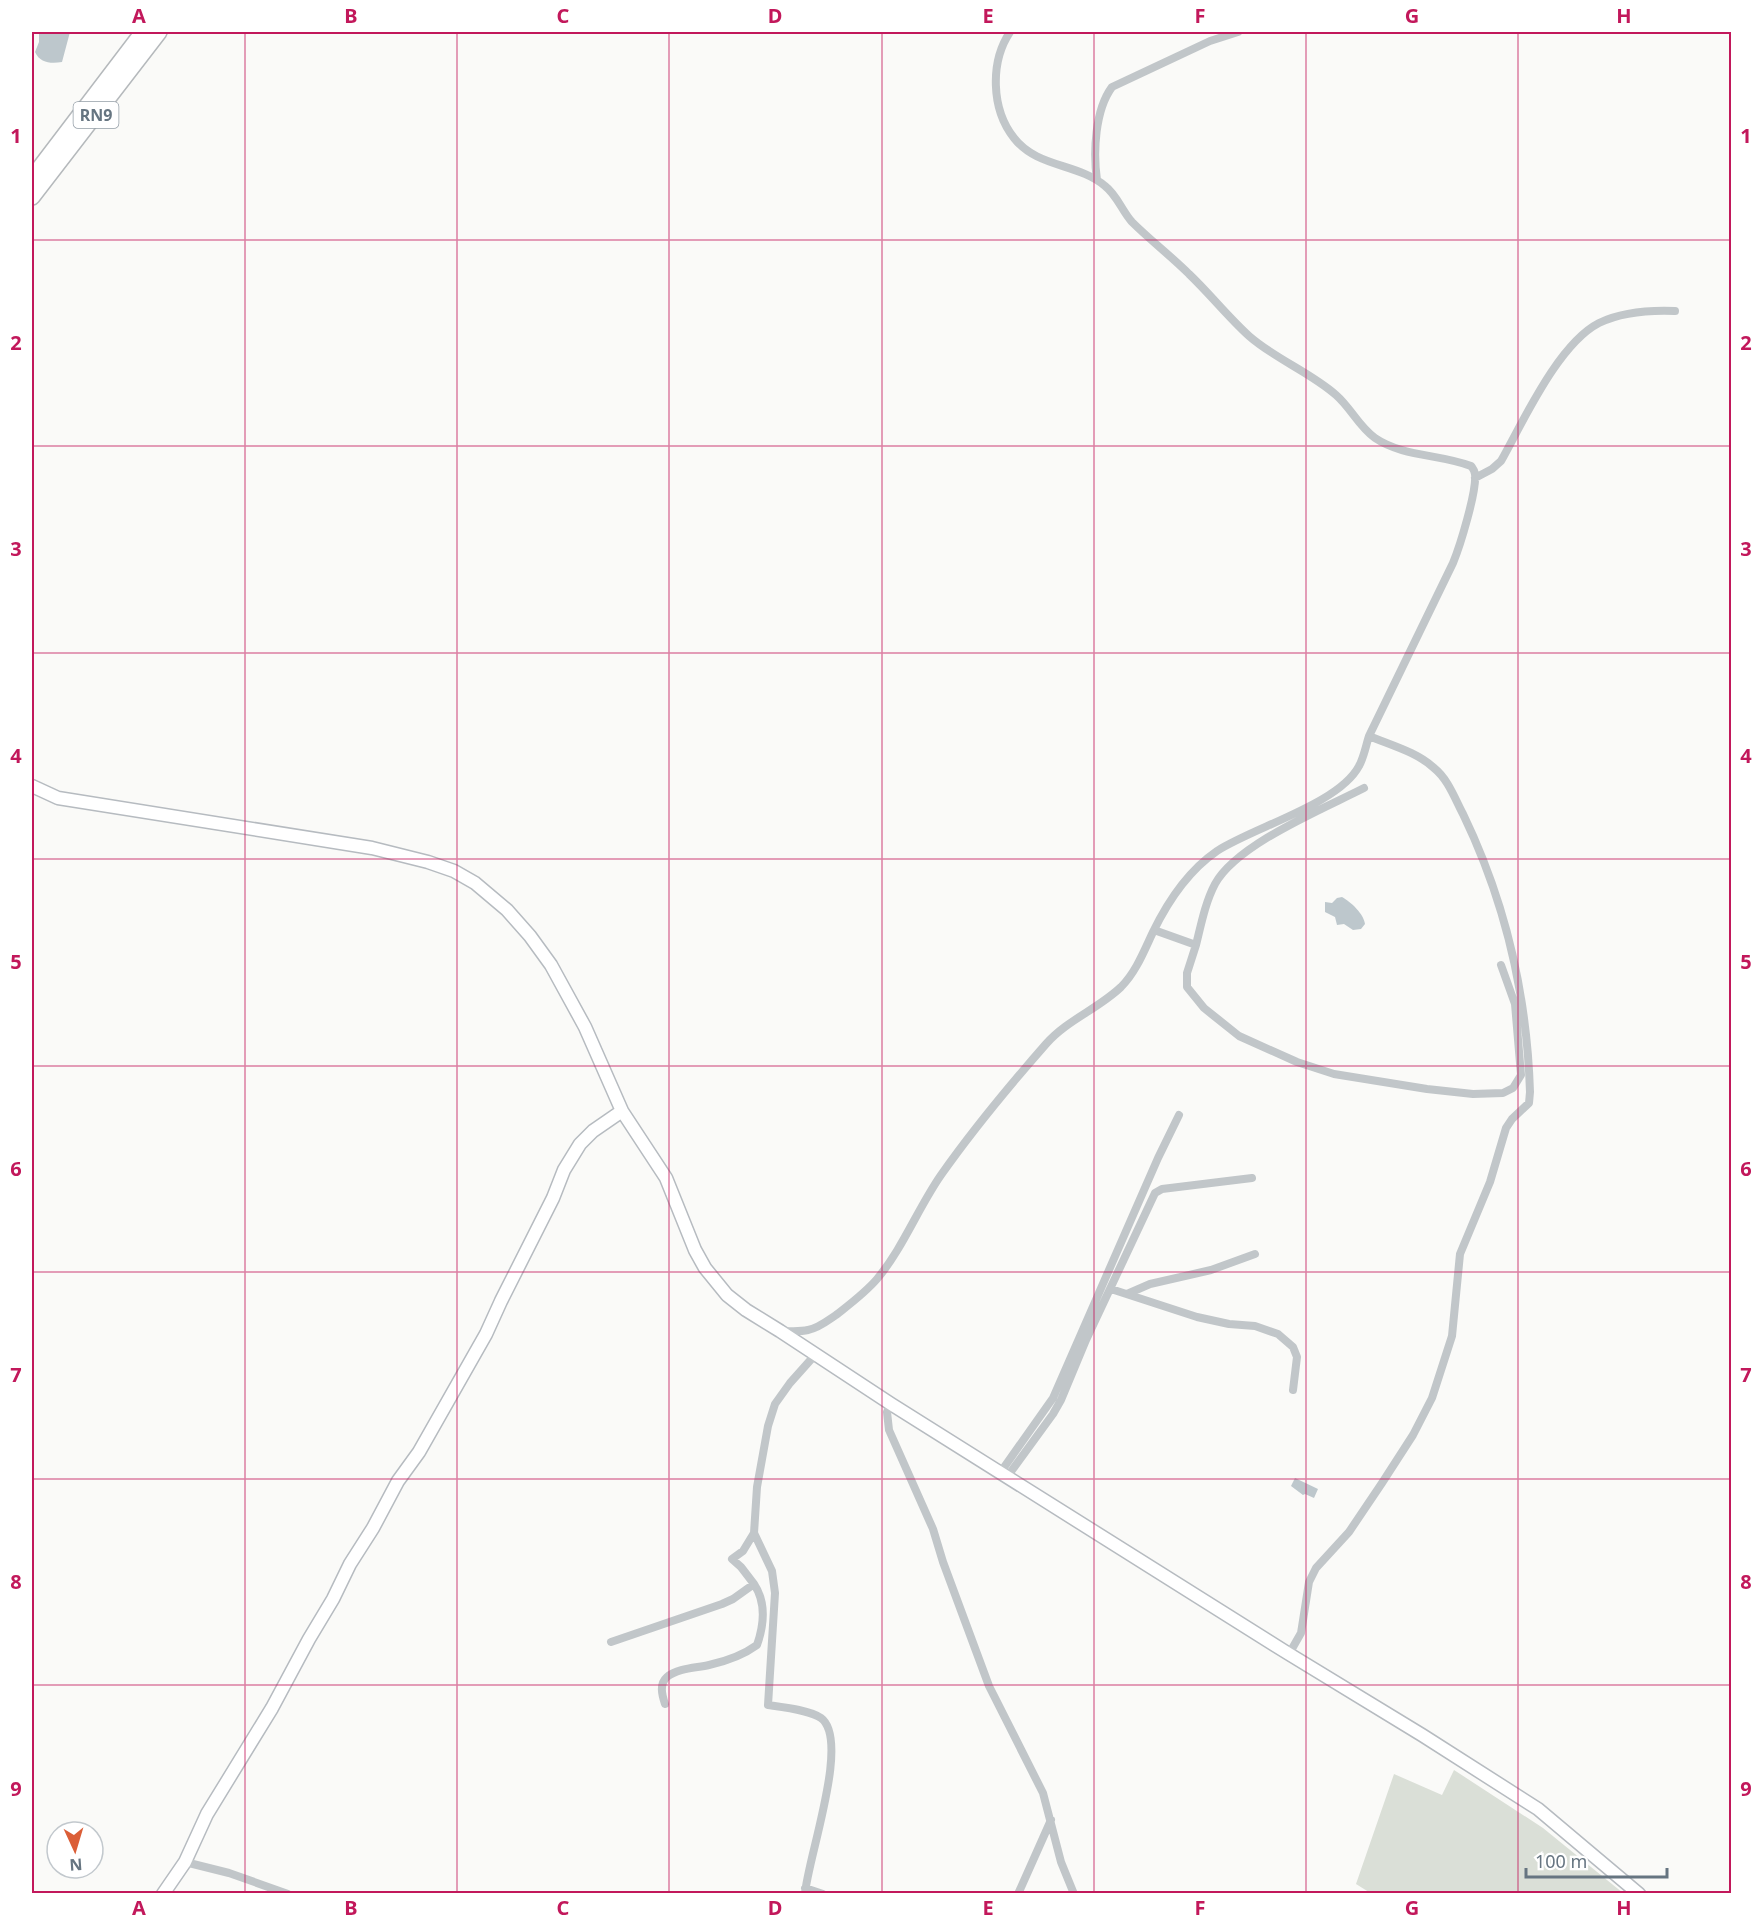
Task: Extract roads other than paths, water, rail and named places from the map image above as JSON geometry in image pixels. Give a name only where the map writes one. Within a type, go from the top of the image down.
[{"type":"highway","name":"RN9","points":[[32,178],[143,32]]},
{"type":"highway","name":"RN9","points":[[32,197],[159,32]]},
{"type":"street","points":[[780,1331],[807,1331],[819,1326],[845,1308],[877,1279],[927,1197],[960,1150],[1048,1041],[1060,1029],[1101,1002],[1132,974],[1171,901],[1198,866],[1214,853],[1244,836],[1304,809],[1330,794],[1351,777],[1360,766],[1369,736],[1453,563],[1461,542],[1475,478],[1475,472],[1471,466],[1390,446],[1368,433],[1334,392],[1250,336],[1191,276],[1137,226],[1124,212],[1112,191],[1097,180],[1032,155],[1014,139],[1002,116],[996,80],[998,58],[1010,32]]},
{"type":"street","points":[[1097,180],[1094,154],[1095,136],[1105,100],[1113,87],[1210,41],[1238,32]]},
{"type":"street","points":[[1475,478],[1501,461],[1542,387],[1584,333],[1613,318],[1656,310],[1675,311]]},
{"type":"street","points":[[1289,1654],[1301,1633],[1309,1582],[1316,1568],[1348,1532],[1400,1456],[1432,1398],[1452,1336],[1460,1254],[1490,1182],[1506,1128],[1529,1103],[1530,1092],[1525,1017],[1519,984],[1496,896],[1478,846],[1448,786],[1434,768],[1413,755],[1369,736]]},
{"type":"street","points":[[32,786],[58,798],[382,850],[429,862],[475,883],[507,910],[551,965],[585,1027],[622,1111],[666,1178],[695,1250],[705,1268],[727,1295],[746,1311],[1003,1475],[1538,1809],[1639,1893]]},
{"type":"street","points":[[1364,788],[1260,842],[1223,873],[1209,897],[1187,973],[1187,987],[1204,1008],[1239,1036],[1297,1062],[1334,1074],[1387,1083],[1473,1094],[1503,1093],[1513,1088],[1521,1075],[1515,1004],[1501,965]]},
{"type":"street","points":[[1154,930],[1196,945]]},
{"type":"street","points":[[163,1893],[184,1862],[204,1819],[272,1708],[350,1564],[373,1528],[398,1481],[419,1452],[486,1334],[548,1208],[564,1170],[580,1144],[593,1131],[622,1111]]},
{"type":"street","points":[[1003,1475],[1053,1398],[1179,1115]]},
{"type":"street","points":[[1003,1475],[1061,1401],[1086,1340],[1152,1198],[1158,1191],[1252,1178]]},
{"type":"street","points":[[1126,1294],[1150,1284],[1211,1270],[1255,1254]]},
{"type":"street","points":[[1111,1289],[1197,1317],[1229,1324],[1255,1326],[1278,1334],[1293,1347],[1297,1357],[1293,1390]]},
{"type":"street","points":[[665,1704],[661,1694],[667,1677],[675,1672],[732,1659],[757,1645],[761,1634],[763,1605],[760,1594],[741,1567],[732,1559],[744,1551],[754,1533],[760,1465],[771,1415],[782,1393],[815,1355]]},
{"type":"street","points":[[891,1404],[887,1412],[890,1430],[930,1522],[989,1686],[1043,1793],[1061,1862],[1074,1893]]},
{"type":"street","points":[[754,1533],[772,1571],[775,1593],[768,1705],[816,1715],[824,1719],[829,1729],[831,1766],[824,1809],[805,1891],[823,1893]]},
{"type":"street","points":[[611,1642],[722,1604],[754,1584]]},
{"type":"street","points":[[1018,1893],[1051,1820]]},
{"type":"street","points":[[184,1862],[229,1873],[288,1893]]}]
